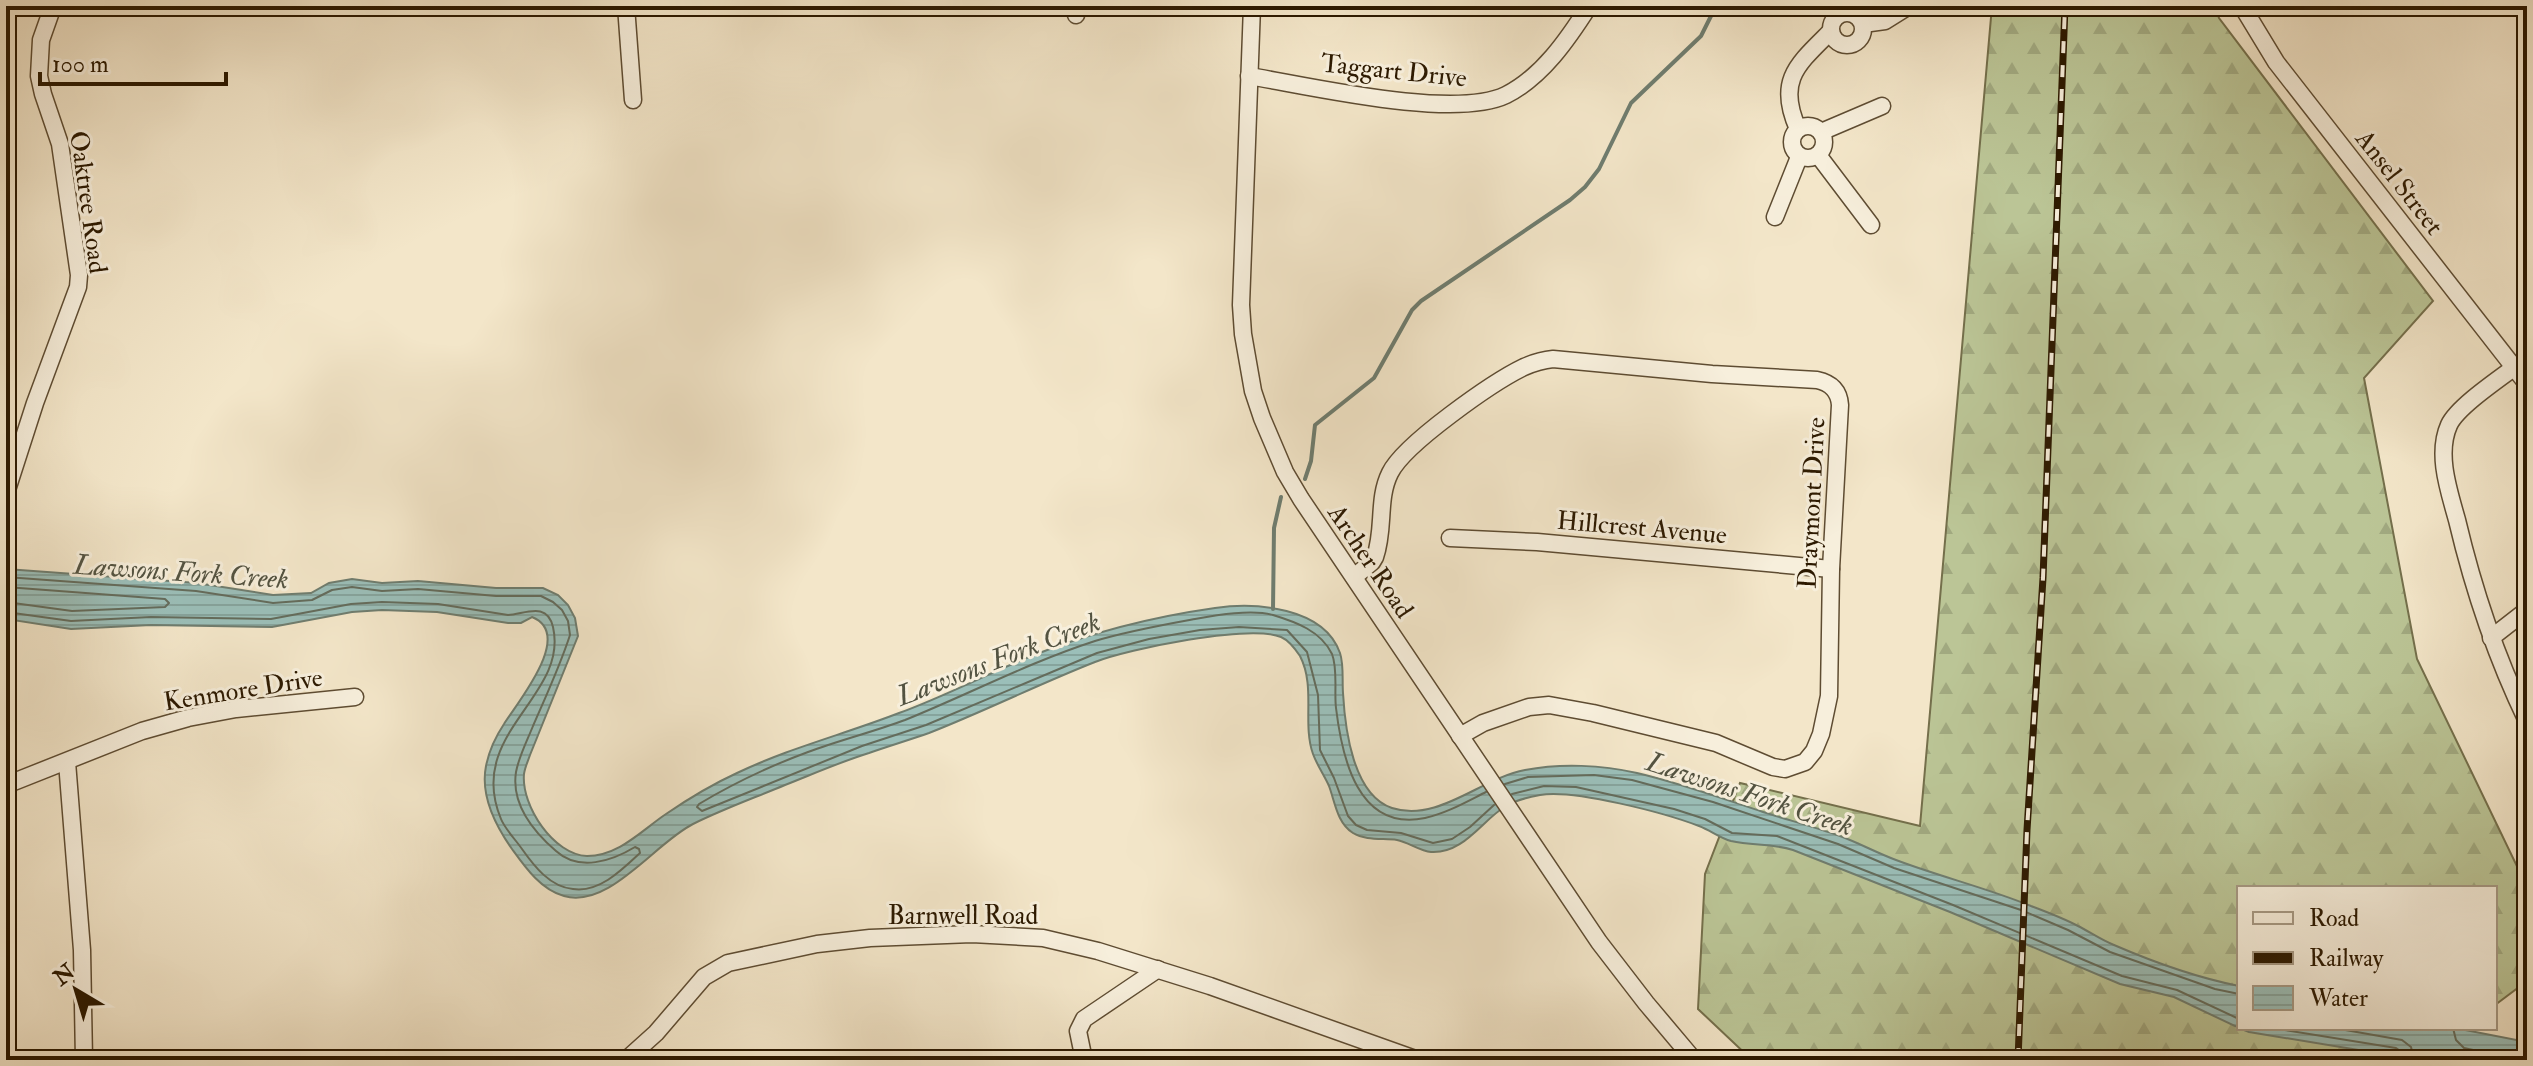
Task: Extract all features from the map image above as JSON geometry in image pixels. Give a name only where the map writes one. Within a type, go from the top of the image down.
[{"type":"street","name":"Oaktree Road","points":[[6,493],[78,287],[79,275],[60,144],[39,76],[41,40],[53,6]]},
{"type":"street","points":[[626,6],[633,100]]},
{"type":"street","name":"Archer Road","points":[[1252,6],[1241,305],[1247,363],[1262,418],[1285,472],[1460,736],[1599,942],[1694,1060]]},
{"type":"street","name":"Taggart Drive","points":[[1249,76],[1394,100],[1468,105],[1503,96],[1530,80],[1571,35],[1589,6]]},
{"type":"street","points":[[1863,24],[1885,21],[1909,6]]},
{"type":"street","points":[[1847,9],[1863,24],[1864,31],[1857,42],[1845,45],[1834,39],[1831,31],[1837,16],[1847,9]]},
{"type":"street","name":"Ansel Street","points":[[2248,9],[2276,62],[2521,363],[2527,384]]},
{"type":"street","points":[[1798,129],[1792,115],[1788,88],[1800,63],[1831,31]]},
{"type":"street","points":[[1821,132],[1882,106]]},
{"type":"street","points":[[1810,125],[1821,132],[1825,144],[1818,155],[1806,159],[1799,157],[1791,140],[1798,129],[1810,125]]},
{"type":"street","points":[[1818,155],[1871,225]]},
{"type":"street","points":[[1775,217],[1799,157]]},
{"type":"street","name":"Draymont Drive","points":[[1354,577],[1375,557],[1386,482],[1405,451],[1532,363],[1553,359],[1817,380],[1829,384],[1837,393],[1840,405],[1831,569],[1829,696],[1826,717],[1814,751],[1799,765],[1785,769],[1773,767],[1716,743],[1549,705],[1529,707],[1494,719],[1460,736]]},
{"type":"street","points":[[2521,363],[2460,410],[2451,421],[2445,438],[2445,470],[2472,582],[2505,674],[2527,721]]},
{"type":"street","name":"Hillcrest Avenue","points":[[1450,538],[1537,542],[1831,569]]},
{"type":"street","points":[[2491,638],[2527,610]]},
{"type":"street","name":"Kenmore Drive","points":[[6,785],[142,731],[188,718],[236,709],[355,697]]},
{"type":"street","points":[[67,762],[82,950],[84,1060]]},
{"type":"street","name":"Barnwell Road","points":[[626,1060],[643,1047],[704,977],[716,968],[750,957],[817,944],[930,934],[1014,935],[1071,943],[1158,969],[1418,1060]]},
{"type":"street","points":[[1084,1060],[1078,1031],[1084,1019],[1158,969]]},
{"type":"green space","points":[[1992,6],[2215,6],[2219,18],[2433,301],[2364,378],[2417,659],[2527,887],[2527,981],[2497,1004],[2497,886],[2237,886],[2237,1030],[2460,1030],[2420,1060],[1752,1060],[1698,1009],[1705,874],[1740,783],[1920,826]]},
{"type":"water","points":[[6,569],[197,583],[273,595],[311,593],[329,583],[352,579],[382,583],[418,581],[496,588],[543,588],[558,595],[568,605],[575,618],[578,636],[527,764],[524,787],[534,814],[552,838],[575,854],[587,856],[620,847],[692,797],[757,764],[915,707],[1052,648],[1120,627],[1191,612],[1231,606],[1268,607],[1304,617],[1332,638],[1340,653],[1346,724],[1354,759],[1368,790],[1392,808],[1426,810],[1509,775],[1539,768],[1596,767],[1653,777],[1840,836],[1896,860],[2049,913],[2144,957],[2237,985],[2237,1027],[2174,997],[2120,984],[1793,850],[1731,841],[1684,821],[1620,803],[1574,795],[1527,798],[1506,806],[1463,842],[1443,851],[1431,852],[1397,840],[1358,836],[1340,818],[1313,754],[1307,680],[1300,656],[1284,638],[1265,634],[1188,640],[1095,662],[929,733],[837,764],[716,813],[678,833],[615,884],[581,897],[564,896],[548,889],[528,870],[495,820],[485,788],[486,766],[493,744],[530,685],[545,653],[548,638],[544,626],[532,617],[521,623],[508,623],[437,612],[382,610],[352,612],[272,627],[151,625],[71,629],[6,619]]},
{"type":"water","points":[[2244,1030],[2465,1030],[2527,1042],[2527,1060],[2419,1060]]},
{"type":"waterway","points":[[1305,479],[1311,461],[1315,425],[1374,378],[1412,310],[1585,187],[1599,169],[1631,103],[1701,36],[1716,6]]},
{"type":"waterway","points":[[1273,609],[1274,528],[1281,497]]},
{"type":"railway","points":[[2018,1060],[2027,830],[2043,578],[2065,6]]},
{"type":"water label","name":"Lawsons Fork Creek","points":[[181,571]]},
{"type":"water label","name":"Lawsons Fork Creek","points":[[998,658]]},
{"type":"water label","name":"Lawsons Fork Creek","points":[[1750,793]]}]
